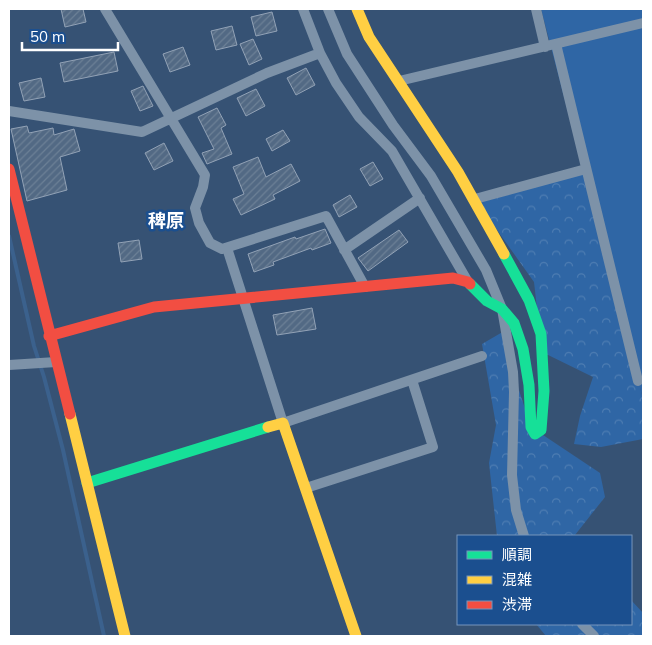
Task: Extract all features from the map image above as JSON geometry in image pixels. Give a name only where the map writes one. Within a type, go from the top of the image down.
[{"type":"street","points":[[105,9],[205,174],[203,187],[195,208],[199,223],[210,243],[222,249],[326,216],[365,287]]},
{"type":"street","points":[[304,9],[320,53],[336,83],[359,117],[392,151],[468,282],[487,301],[502,309],[514,323],[523,350],[529,385],[531,427],[535,434],[541,430],[544,391],[541,334],[529,300],[475,200],[369,37],[357,9]]},
{"type":"street","points":[[328,9],[347,54],[393,125],[431,176],[486,270],[502,309],[513,372],[512,475],[516,510],[524,535]]},
{"type":"street","points":[[536,9],[544,47]]},
{"type":"street","points":[[399,81],[643,23]]},
{"type":"street","points":[[560,43],[586,169],[638,381]]},
{"type":"street","points":[[9,111],[142,132],[267,73],[320,53]]},
{"type":"street","points":[[9,169],[124,636]]},
{"type":"street","points":[[475,200],[586,169]]},
{"type":"street","points":[[344,250],[420,198]]},
{"type":"street","points":[[226,248],[283,423],[356,636]]},
{"type":"street","points":[[49,336],[154,307],[454,278],[468,282]]},
{"type":"street","points":[[87,483],[283,423],[482,356]]},
{"type":"street","points":[[9,365],[56,362]]},
{"type":"street","points":[[306,488],[433,447],[412,380]]},
{"type":"street","points":[[583,625],[594,636]]},
{"type":"green space","points":[[541,9],[643,9],[643,399]]},
{"type":"green space","points":[[586,169],[643,399],[643,439],[601,447],[574,444],[580,416],[593,377],[542,352],[534,282],[475,199]]},
{"type":"green space","points":[[506,330],[513,372],[531,427],[600,473],[605,497],[575,535],[497,535],[489,463],[496,425],[482,344]]},
{"type":"green space","points":[[632,601],[643,613],[643,636],[546,636],[537,625],[632,625]]},
{"type":"building","points":[[61,9],[83,9],[86,22],[65,27]]},
{"type":"building","points":[[272,12],[277,31],[256,36],[251,17]]},
{"type":"building","points":[[232,26],[237,45],[216,50],[211,31]]},
{"type":"building","points":[[253,39],[262,59],[249,65],[240,44]]},
{"type":"building","points":[[183,47],[190,65],[170,72],[163,54]]},
{"type":"building","points":[[114,52],[118,71],[64,82],[60,63]]},
{"type":"building","points":[[306,68],[315,85],[296,95],[287,78]]},
{"type":"building","points":[[41,78],[45,97],[24,101],[19,83]]},
{"type":"building","points":[[143,86],[153,106],[140,111],[131,91]]},
{"type":"building","points":[[256,89],[265,106],[246,116],[237,98]]},
{"type":"building","points":[[217,108],[226,125],[221,128],[232,154],[207,164],[202,153],[214,149],[198,117]]},
{"type":"building","points":[[27,126],[29,133],[53,128],[54,135],[74,129],[80,151],[60,157],[67,190],[27,201],[11,129]]},
{"type":"building","points":[[283,130],[290,141],[272,151],[266,139]]},
{"type":"building","points":[[164,143],[173,161],[154,170],[145,153]]},
{"type":"building","points":[[258,157],[266,177],[291,164],[300,181],[273,195],[275,199],[241,215],[233,199],[244,194],[233,167]]},
{"type":"building","points":[[373,162],[383,179],[370,186],[360,169]]},
{"type":"building","points":[[350,195],[357,207],[339,217],[333,205]]},
{"type":"building","points":[[325,229],[331,243],[273,262],[274,265],[254,272],[248,254],[295,237],[296,239]]},
{"type":"building","points":[[399,230],[408,242],[368,271],[358,258]]},
{"type":"building","points":[[139,240],[142,259],[121,262],[118,243]]},
{"type":"building","points":[[312,308],[316,329],[277,335],[273,315]]},
{"type":"waterway","points":[[9,236],[34,346],[63,450],[104,636]]},
{"type":"traffic: fast","points":[[470,284],[487,301],[502,309],[514,323],[523,349],[529,385],[531,427],[535,434],[541,430],[544,391],[541,334],[529,300],[504,254]]},
{"type":"traffic: fast","points":[[87,483],[268,427]]},
{"type":"traffic: slow","points":[[357,9],[369,37],[458,172],[504,254]]},
{"type":"traffic: slow","points":[[70,414],[125,636]]},
{"type":"traffic: slow","points":[[268,427],[283,423],[356,636]]},
{"type":"traffic: jam","points":[[9,169],[70,414]]},
{"type":"traffic: jam","points":[[49,336],[154,307],[453,278],[470,284]]},
{"type":"district","name":"稗原","points":[[166,221]]}]
